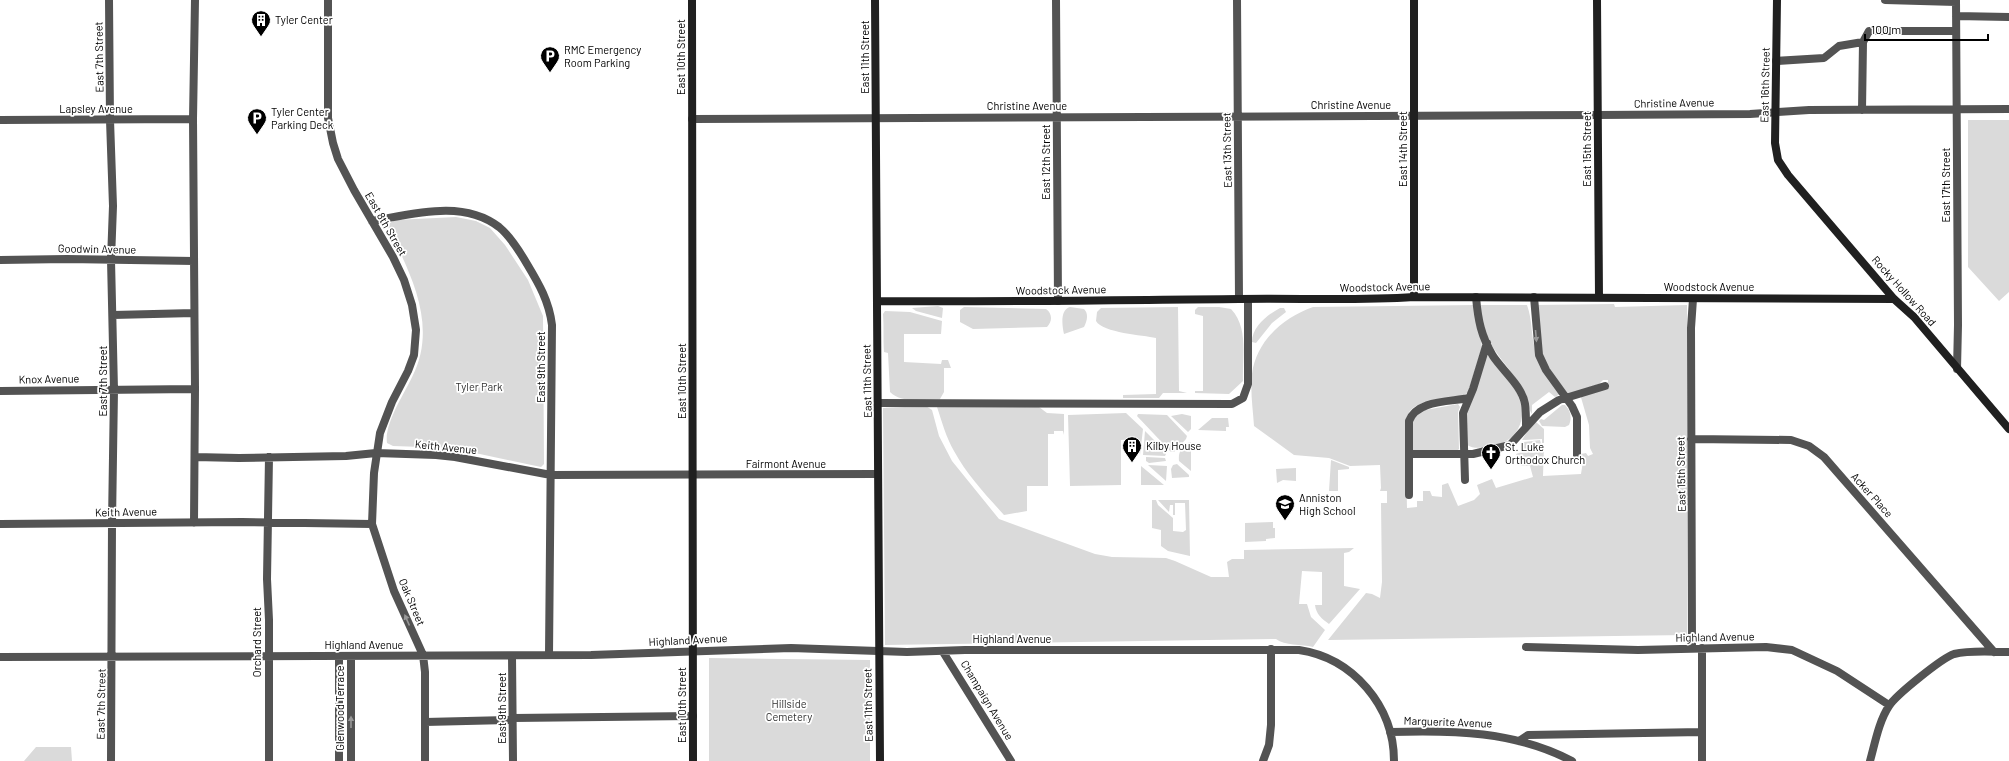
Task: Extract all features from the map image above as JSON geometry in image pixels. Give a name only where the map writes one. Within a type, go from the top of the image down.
[{"type":"street","name":"East 7th Street","points":[[110,0],[110,120],[113,206],[111,260],[114,390],[111,761]]},
{"type":"street","points":[[194,523],[195,389],[192,119],[195,0]]},
{"type":"street","name":"East 8th Street","points":[[328,0],[328,118],[333,143],[338,159],[393,257],[404,280],[412,305],[416,330],[412,360],[385,417],[376,453]]},
{"type":"street","name":"East 10th Street","points":[[692,0],[693,761]]},
{"type":"street","name":"East 11th Street","points":[[875,0],[880,761]]},
{"type":"street","name":"East 12th Street","points":[[1056,0],[1058,301]]},
{"type":"street","name":"East 13th Street","points":[[878,403],[1232,404],[1243,398],[1248,384],[1243,299],[1238,117],[1237,0]]},
{"type":"street","name":"East 14th Street","points":[[1414,0],[1414,297]]},
{"type":"street","name":"East 15th Street","points":[[1597,0],[1599,298]]},
{"type":"street","name":"East 16th Street","points":[[1776,0],[1775,144],[1778,160],[1784,168]]},
{"type":"street","points":[[1885,0],[1956,1]]},
{"type":"street","name":"East 17th Street","points":[[1956,1],[1957,369]]},
{"type":"street","points":[[1956,16],[2009,17]]},
{"type":"street","points":[[1862,110],[1863,42],[1869,30],[1956,31]]},
{"type":"street","points":[[1776,61],[1824,58],[1839,46],[1863,42]]},
{"type":"street","name":"Christine Avenue","points":[[692,119],[1750,114],[1862,110],[2009,108]]},
{"type":"street","name":"Lapsley Avenue","points":[[0,120],[192,119]]},
{"type":"street","name":"Rocky Hollow Road","points":[[1784,168],[1894,299],[1914,317],[2009,429]]},
{"type":"street","name":"East 9th Street","points":[[372,221],[430,211],[457,210],[485,218],[500,228],[522,256],[544,293],[550,309],[552,325],[549,655]]},
{"type":"street","name":"Goodwin Avenue","points":[[0,260],[67,258],[194,261]]},
{"type":"street","name":"Woodstock Avenue","points":[[877,301],[1022,302],[1385,299],[1414,297],[1894,299]]},
{"type":"street","points":[[1476,297],[1478,322],[1494,356],[1518,389],[1525,404],[1526,426]]},
{"type":"street","points":[[1534,297],[1539,355],[1546,370],[1572,406],[1576,417],[1577,459]]},
{"type":"street","name":"East 15th Street","points":[[1692,648],[1693,511],[1691,439],[1693,299]]},
{"type":"street","points":[[113,315],[194,313]]},
{"type":"street","points":[[1465,480],[1463,413],[1474,389],[1487,343]]},
{"type":"street","points":[[1409,454],[1464,454],[1510,445],[1518,439],[1526,426],[1540,412],[1566,398],[1605,386]]},
{"type":"street","name":"Knox Avenue","points":[[0,391],[195,389]]},
{"type":"street","points":[[1410,495],[1409,421],[1411,415],[1423,406],[1469,398]]},
{"type":"street","name":"Acker Place","points":[[1691,439],[1781,439],[1791,440],[1809,446],[1824,457],[1994,652]]},
{"type":"street","name":"Keith Avenue","points":[[195,457],[269,458],[346,456],[376,453],[455,457],[551,475],[693,475]]},
{"type":"street","name":"Oak Street","points":[[376,453],[372,524],[394,591],[423,655],[424,761]]},
{"type":"street","name":"Orchard Street","points":[[269,458],[267,579],[269,761]]},
{"type":"street","name":"Fairmont Avenue","points":[[693,475],[878,474]]},
{"type":"street","name":"Keith Avenue","points":[[0,524],[299,522],[372,524]]},
{"type":"street","name":"Highland Avenue","points":[[1526,648],[1638,650],[1766,647],[1792,650],[1837,671],[1889,705]]},
{"type":"street","name":"Highland Avenue","points":[[0,657],[512,656],[791,648],[943,652],[965,650],[1298,650],[1322,655],[1340,663],[1354,674],[1382,709],[1390,732]]},
{"type":"street","points":[[1702,648],[1702,761]]},
{"type":"street","points":[[1263,761],[1269,745],[1271,725],[1271,649]]},
{"type":"street","name":"Champaign Avenue","points":[[943,652],[961,678],[1011,761]]},
{"type":"street","points":[[1870,761],[1881,724],[1889,705],[1929,669],[1953,654],[1972,652],[2009,652]]},
{"type":"street","name":"Glenwood Terrace","points":[[339,656],[339,761]]},
{"type":"street","name":"Glenwood Terrace","points":[[351,656],[351,761]]},
{"type":"street","name":"East 9th Street","points":[[512,656],[513,761]]},
{"type":"street","points":[[424,722],[508,720],[513,718],[693,716]]},
{"type":"street","points":[[1390,732],[1394,761]]},
{"type":"street","name":"Marguerite Avenue","points":[[1390,732],[1456,732],[1492,734],[1542,747],[1572,761]]},
{"type":"street","points":[[1519,741],[1528,735],[1702,732]]},
{"type":"street","points":[[339,742],[351,742]]},
{"type":"green space","points":[[1968,120],[2009,120],[2009,292],[1999,301],[1968,267]]},
{"type":"green space","name":"Tyler Park","points":[[456,217],[476,221],[490,228],[505,245],[528,280],[543,316],[544,464],[541,467],[452,448],[393,446],[387,443],[387,435],[392,417],[413,375],[420,356],[423,337],[422,318],[418,299],[405,262],[388,227],[390,223],[395,220]]},
{"type":"green space","points":[[1614,304],[1615,307],[1687,305],[1687,635],[1328,640],[1366,593],[1380,598],[1382,582],[1381,503],[1387,503],[1387,491],[1380,491],[1380,465],[1350,466],[1329,458],[1294,455],[1254,426],[1251,380],[1255,362],[1265,341],[1282,324],[1302,311],[1313,307],[1475,305],[1482,347],[1468,392],[1452,399],[1422,403],[1414,407],[1408,414],[1405,425],[1407,508],[1417,507],[1417,501],[1423,501],[1423,491],[1430,491],[1432,496],[1442,497],[1442,485],[1448,483],[1458,506],[1474,500],[1480,494],[1477,485],[1492,479],[1496,488],[1533,477],[1530,466],[1521,466],[1516,454],[1522,452],[1523,442],[1540,440],[1541,444],[1544,445],[1543,476],[1581,474],[1583,461],[1581,454],[1586,453],[1588,456],[1593,454],[1590,448],[1589,425],[1580,394],[1608,389],[1608,380],[1603,380],[1599,384],[1568,394],[1548,367],[1542,354],[1536,305]]},
{"type":"green space","points":[[1481,305],[1527,305],[1530,315],[1534,345],[1538,358],[1544,371],[1560,394],[1555,397],[1549,392],[1532,405],[1532,414],[1525,393],[1490,343],[1482,320]]},
{"type":"green space","points":[[938,306],[943,308],[942,318],[916,311],[912,308]]},
{"type":"green space","points":[[964,307],[1046,309],[1050,313],[1051,320],[1047,327],[973,329],[960,322],[960,310]]},
{"type":"green space","points":[[1070,307],[1084,309],[1087,313],[1087,320],[1084,327],[1064,334],[1062,322],[1063,314]]},
{"type":"green space","points":[[1178,307],[1179,391],[1187,393],[1163,393],[1159,398],[1123,398],[1123,395],[1156,394],[1156,338],[1124,333],[1106,328],[1096,321],[1097,312],[1101,308]]},
{"type":"green space","points":[[1198,307],[1219,307],[1231,309],[1237,317],[1240,325],[1243,343],[1243,381],[1229,394],[1195,393],[1195,391],[1203,391],[1203,316],[1195,314],[1195,310]]},
{"type":"green space","points":[[1280,308],[1284,308],[1286,312],[1272,323],[1256,343],[1252,342],[1257,326],[1270,314]]},
{"type":"green space","points":[[885,311],[910,312],[942,321],[941,334],[904,334],[904,362],[941,364],[942,360],[948,360],[951,368],[944,368],[944,392],[940,399],[907,399],[895,396],[890,392],[888,353],[884,352],[883,314]]},
{"type":"green space","points":[[1487,352],[1508,378],[1514,388],[1522,408],[1522,419],[1518,429],[1508,440],[1483,448],[1475,448],[1467,445],[1465,418]]},
{"type":"green space","points":[[1458,404],[1460,407],[1458,412],[1459,449],[1457,451],[1416,452],[1413,450],[1412,422],[1420,411]]},
{"type":"green space","points":[[1562,405],[1565,405],[1570,412],[1571,417],[1569,425],[1565,427],[1542,426],[1539,421],[1541,419],[1544,420]]},
{"type":"green space","points":[[926,406],[932,410],[939,436],[952,461],[999,519],[1095,554],[1112,557],[1166,558],[1211,577],[1229,577],[1227,562],[1232,559],[1244,559],[1244,550],[1354,548],[1349,552],[1344,553],[1344,586],[1360,589],[1329,624],[1320,616],[1315,605],[1322,605],[1322,572],[1302,571],[1299,604],[1307,604],[1311,617],[1325,630],[1313,647],[1288,644],[1276,639],[885,645],[883,408]]},
{"type":"green space","points":[[937,407],[1039,407],[1047,413],[1064,414],[1064,435],[1063,431],[1054,431],[1054,434],[1048,434],[1048,486],[1027,486],[1027,511],[1004,515],[971,477],[951,446]]},
{"type":"green space","points":[[1126,413],[1143,429],[1140,455],[1135,439],[1121,440],[1121,485],[1070,486],[1068,415]]},
{"type":"green space","points":[[1138,414],[1167,415],[1187,436],[1186,439],[1174,452],[1171,452],[1137,416]]},
{"type":"green space","points":[[1182,414],[1191,416],[1191,429],[1188,432],[1171,416]]},
{"type":"green space","points":[[1212,418],[1228,418],[1229,427],[1226,427],[1226,431],[1198,430]]},
{"type":"green space","points":[[1536,422],[1544,429],[1544,443],[1542,443],[1542,439],[1522,440],[1530,427]]},
{"type":"green space","points":[[1145,431],[1164,450],[1166,454],[1165,456],[1143,455]]},
{"type":"green space","points":[[1189,442],[1191,442],[1191,471],[1179,461],[1181,450]]},
{"type":"green space","points":[[1146,457],[1165,458],[1166,461],[1149,463],[1146,461]]},
{"type":"green space","points":[[1331,460],[1349,467],[1349,469],[1338,470],[1338,491],[1329,491]]},
{"type":"green space","points":[[1177,464],[1189,475],[1189,477],[1172,478],[1171,469],[1173,465]]},
{"type":"green space","points":[[1148,465],[1167,466],[1166,481]]},
{"type":"green space","points":[[1141,466],[1164,485],[1141,485]]},
{"type":"green space","points":[[1296,468],[1296,481],[1283,480],[1277,483],[1276,469]]},
{"type":"green space","points":[[1152,500],[1156,500],[1158,505],[1173,518],[1173,531],[1183,532],[1186,530],[1185,503],[1175,503],[1175,515],[1173,515],[1173,505],[1170,505],[1169,512],[1158,500],[1189,500],[1190,556],[1168,551],[1161,546],[1161,530],[1152,528]]},
{"type":"green space","points":[[1273,522],[1273,528],[1275,528],[1275,538],[1266,539],[1266,541],[1245,542],[1245,523]]},
{"type":"green space","name":"Hillside Cemetery","points":[[709,658],[870,660],[870,761],[709,761]]},
{"type":"green space","points":[[36,747],[71,747],[72,761],[24,761]]},
{"type":"place","name":"Tyler Center","points":[[261,37]]},
{"type":"place","name":"RMC Emergency Room Parking","points":[[550,73]]},
{"type":"place","name":"Tyler Center Parking Deck","points":[[257,135]]},
{"type":"place","name":"Kilby House","points":[[1132,463]]},
{"type":"place","name":"St. Luke Orthodox Church","points":[[1491,470]]},
{"type":"place","name":"Anniston High School","points":[[1285,521]]}]
